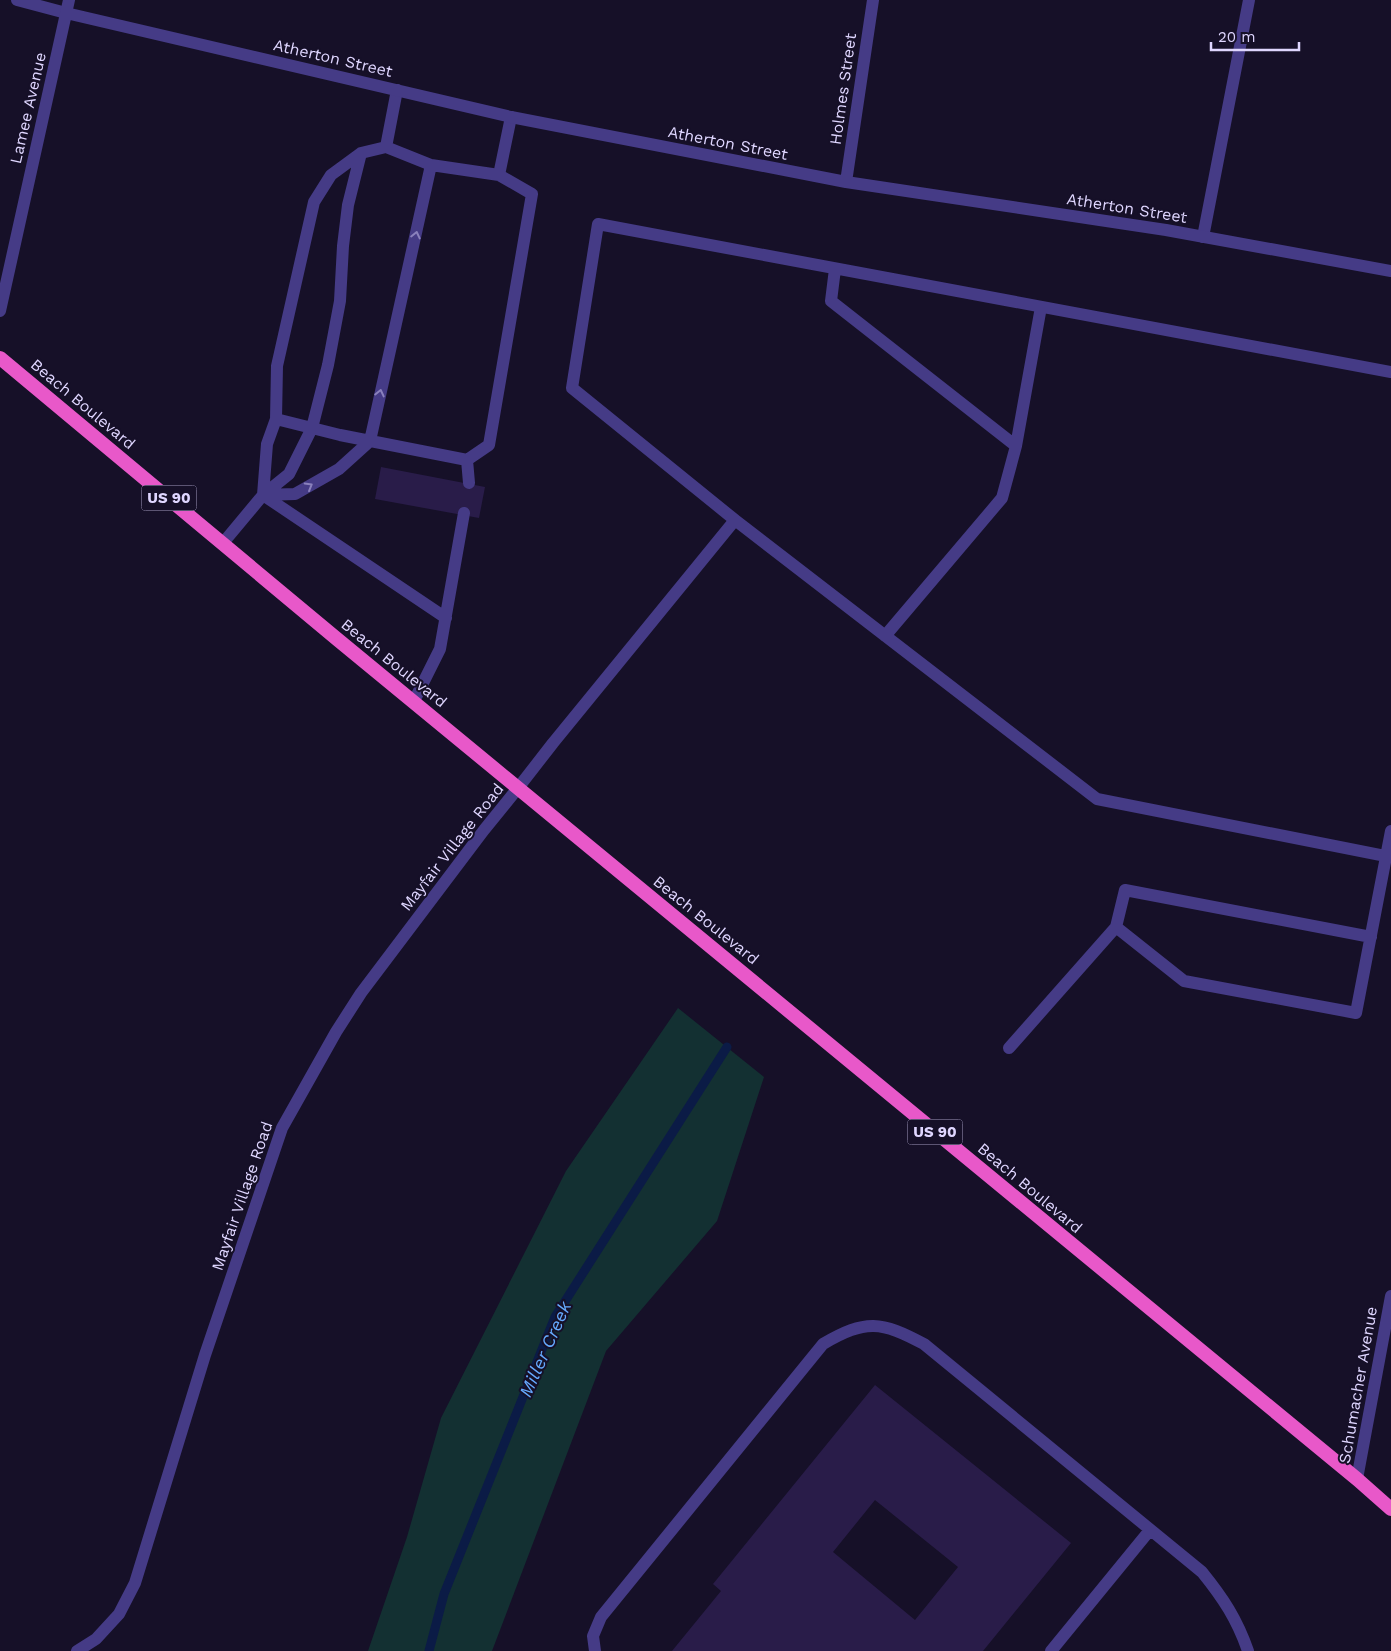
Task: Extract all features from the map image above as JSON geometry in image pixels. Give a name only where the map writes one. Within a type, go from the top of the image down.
[{"type":"highway","name":"Beach Boulevard","points":[[0,358],[336,639],[414,701],[1391,1509]]},
{"type":"street","name":"Atherton Street","points":[[17,0],[67,6],[511,117],[846,182],[1156,228],[1391,271]]},
{"type":"street","name":"Holmes Street","points":[[846,182],[873,0]]},
{"type":"street","points":[[1203,237],[1249,0]]},
{"type":"street","name":"Lamee Avenue","points":[[0,311],[67,6]]},
{"type":"street","points":[[386,147],[397,90]]},
{"type":"street","points":[[499,175],[511,117]]},
{"type":"street","points":[[263,495],[267,444],[276,419],[277,366],[314,202],[331,175],[361,153],[386,147],[431,165],[499,175],[532,194],[489,445],[468,460],[370,441],[276,419]]},
{"type":"street","points":[[223,543],[263,495],[289,474],[312,428],[328,365],[340,301],[343,246],[348,205],[361,153]]},
{"type":"street","points":[[263,495],[295,494],[339,469],[370,441],[431,165]]},
{"type":"street","points":[[1389,856],[1097,799],[735,520],[572,388],[598,224],[1391,372]]},
{"type":"street","points":[[836,269],[831,301],[1016,446]]},
{"type":"street","points":[[886,636],[1002,498],[1016,446],[1041,307]]},
{"type":"street","points":[[468,460],[469,483]]},
{"type":"street","points":[[263,495],[446,618]]},
{"type":"street","points":[[414,701],[440,649],[464,513]]},
{"type":"street","name":"Mayfair Village Road","points":[[77,1651],[96,1638],[119,1614],[135,1582],[205,1355],[282,1128],[336,1032],[361,994],[484,830],[735,520]]},
{"type":"street","points":[[1116,927],[1184,981],[1356,1013],[1389,856],[1391,831]]},
{"type":"street","points":[[1010,1048],[1116,927],[1125,890],[1371,937]]},
{"type":"street","name":"Schumacher Avenue","points":[[1357,1479],[1391,1296]]},
{"type":"street","points":[[595,1651],[593,1636],[601,1617],[823,1344],[845,1331],[873,1324],[900,1331],[924,1344],[1202,1572],[1221,1596],[1240,1626],[1248,1651]]},
{"type":"street","points":[[1050,1651],[1150,1530]]},
{"type":"green space","points":[[678,1008],[764,1077],[717,1221],[606,1351],[492,1651],[368,1651],[407,1537],[441,1418],[566,1171]]},
{"type":"building","points":[[381,467],[485,487],[479,518],[375,499]]},
{"type":"building","points":[[875,1385],[1071,1543],[983,1651],[672,1651],[721,1591],[713,1584]],"holes":[[[875,1500],[958,1567],[915,1620],[833,1552]]]},
{"type":"waterway","name":"Miller Creek","points":[[429,1651],[444,1594],[555,1317],[727,1047]]}]
